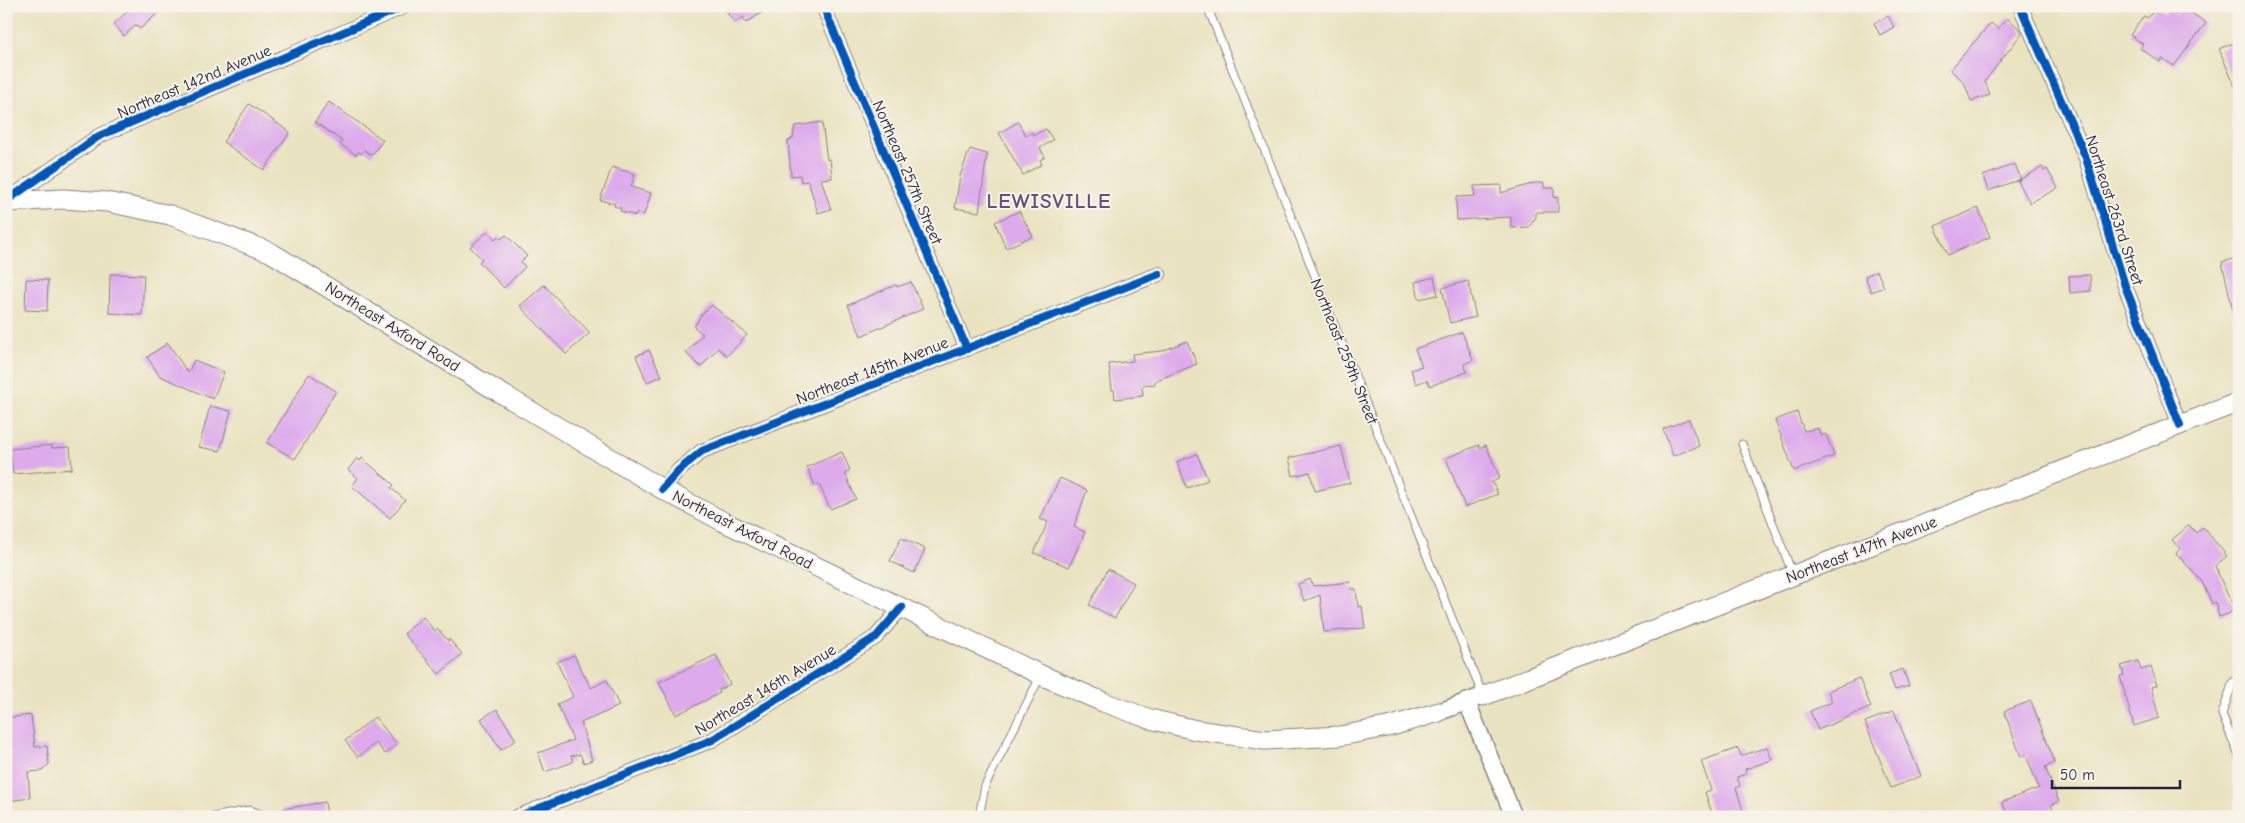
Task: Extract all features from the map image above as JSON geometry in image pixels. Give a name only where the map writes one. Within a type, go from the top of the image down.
[{"type":"main road","name":"Northeast Axford Road","points":[[6,201],[63,199],[107,202],[170,215],[270,252],[662,489],[724,522],[1041,675],[1103,702],[1150,719],[1196,730],[1265,740],[1340,736],[1392,726],[1439,712]]},
{"type":"main road","name":"Northeast 147th Avenue","points":[[1475,699],[2239,402]]},
{"type":"street","name":"Northeast 142nd Avenue","points":[[6,201],[100,136],[405,6]]},
{"type":"street","name":"Northeast 257th Street","points":[[823,6],[967,349]]},
{"type":"street","name":"Northeast 263rd Street","points":[[2020,6],[2086,158],[2125,286],[2180,425]]},
{"type":"street","name":"Northeast 145th Avenue","points":[[662,489],[679,470],[702,451],[1159,274]]},
{"type":"street","name":"Northeast 146th Avenue","points":[[517,817],[712,740],[876,637],[902,608]]},
{"type":"street","name":"Northeast Axford Road","points":[[1439,712],[1475,699]]},
{"type":"street","name":"Northeast 259th Street","points":[[1475,699],[1514,817]]},
{"type":"lane","name":"Northeast 259th Street","points":[[1207,6],[1475,699]]},
{"type":"lane","points":[[1742,444],[1794,575]]},
{"type":"lane","points":[[979,817],[985,786],[1041,675]]},
{"type":"lane","points":[[2239,680],[2233,682],[2222,714],[2239,756]]},
{"type":"lane","points":[[213,817],[250,810],[268,817]]},
{"type":"building","points":[[133,6],[166,6],[140,29],[136,25],[124,36],[114,24]]},
{"type":"building","points":[[723,6],[772,6],[746,23],[743,17],[734,23]]},
{"type":"building","points":[[2182,6],[2206,23],[2174,66],[2162,58],[2160,62],[2140,48],[2143,44],[2130,35],[2144,16],[2148,18],[2156,7],[2165,13],[2168,9],[2175,15]]},
{"type":"building","points":[[1888,16],[1894,27],[1880,35],[1874,23]]},
{"type":"building","points":[[2007,18],[2022,33],[1985,81],[1990,95],[1971,101],[1964,82],[1950,70],[1991,23],[1998,29]]},
{"type":"building","points":[[2239,41],[2239,96],[2219,49]]},
{"type":"building","points":[[329,102],[383,140],[372,155],[364,150],[361,154],[358,152],[356,155],[340,144],[342,141],[315,122]]},
{"type":"building","points":[[249,104],[290,132],[264,170],[223,142]]},
{"type":"building","points":[[822,122],[827,160],[830,159],[832,178],[821,179],[831,209],[818,213],[808,181],[801,182],[800,175],[791,176],[788,141],[793,138],[795,126]]},
{"type":"building","points":[[1018,122],[1026,136],[1032,132],[1034,135],[1046,129],[1053,140],[1040,148],[1045,157],[1040,160],[1042,164],[1023,175],[999,133]]},
{"type":"building","points":[[970,149],[987,154],[979,212],[955,208],[960,176]]},
{"type":"building","points":[[2015,164],[2021,179],[1988,191],[1983,176]]},
{"type":"building","points":[[612,167],[635,174],[631,187],[651,193],[644,215],[636,213],[636,216],[620,211],[621,208],[614,206],[615,204],[600,200]]},
{"type":"building","points":[[2042,167],[2044,171],[2047,169],[2058,188],[2030,203],[2018,181]]},
{"type":"building","points":[[1535,183],[1544,183],[1544,188],[1554,188],[1554,198],[1558,197],[1558,212],[1536,212],[1536,217],[1529,227],[1511,228],[1511,217],[1457,220],[1456,197],[1475,196],[1474,186],[1501,185],[1501,193]]},
{"type":"building","points":[[1978,208],[1990,237],[1948,255],[1935,226]]},
{"type":"building","points":[[1019,211],[1033,236],[1006,248],[995,222]]},
{"type":"building","points":[[488,231],[495,239],[498,236],[501,239],[506,235],[527,256],[521,262],[525,267],[504,288],[479,262],[482,259],[470,247]]},
{"type":"building","points":[[2239,258],[2239,311],[2233,311],[2222,262]]},
{"type":"building","points":[[1877,271],[1884,287],[1871,292],[1865,276]]},
{"type":"building","points":[[110,274],[144,275],[142,315],[109,313]]},
{"type":"building","points":[[2090,275],[2091,291],[2070,293],[2069,276]]},
{"type":"building","points":[[1434,277],[1438,295],[1419,299],[1415,282]]},
{"type":"building","points":[[26,279],[48,280],[47,311],[25,310]]},
{"type":"building","points":[[1468,281],[1476,317],[1450,323],[1442,288]]},
{"type":"building","points":[[911,282],[923,309],[861,336],[848,305],[896,285],[897,287]]},
{"type":"building","points":[[544,285],[590,333],[566,354],[520,306]]},
{"type":"building","points":[[712,305],[747,335],[727,356],[718,348],[701,367],[686,353],[703,334],[694,327],[701,315]]},
{"type":"building","points":[[1462,332],[1473,360],[1464,364],[1467,372],[1430,386],[1427,380],[1416,384],[1411,370],[1422,366],[1415,349]]},
{"type":"building","points":[[1187,341],[1197,364],[1155,381],[1155,384],[1144,385],[1142,387],[1143,396],[1115,399],[1109,364],[1133,361],[1132,354],[1162,351]]},
{"type":"building","points":[[168,343],[188,373],[194,360],[224,372],[213,399],[160,376],[147,357]]},
{"type":"building","points":[[649,350],[662,376],[647,382],[636,356]]},
{"type":"building","points":[[309,374],[336,391],[295,459],[267,443]]},
{"type":"building","points":[[210,406],[231,411],[220,451],[199,447]]},
{"type":"building","points":[[1797,412],[1804,431],[1818,428],[1821,436],[1826,434],[1834,456],[1794,471],[1775,420]]},
{"type":"building","points":[[1689,419],[1699,446],[1673,456],[1663,429]]},
{"type":"building","points":[[52,445],[52,448],[70,447],[72,469],[13,474],[10,449]]},
{"type":"building","points":[[1479,445],[1479,448],[1486,445],[1500,478],[1492,482],[1498,494],[1465,507],[1446,458]]},
{"type":"building","points":[[1341,446],[1350,483],[1315,491],[1310,472],[1293,476],[1289,458]]},
{"type":"building","points":[[842,452],[850,470],[845,473],[856,499],[830,509],[819,484],[815,486],[807,467]]},
{"type":"building","points":[[1197,454],[1208,480],[1187,488],[1177,462]]},
{"type":"building","points":[[357,458],[360,461],[362,458],[394,485],[391,488],[405,500],[390,518],[352,486],[358,478],[348,470]]},
{"type":"building","points":[[1060,478],[1087,490],[1074,527],[1085,532],[1069,567],[1034,553],[1048,522],[1040,519]]},
{"type":"building","points":[[2189,525],[2196,533],[2203,527],[2227,556],[2215,566],[2228,596],[2237,607],[2228,614],[2219,617],[2215,602],[2212,604],[2202,582],[2176,553],[2180,549],[2172,540]]},
{"type":"building","points":[[901,538],[925,549],[914,573],[890,561]]},
{"type":"building","points":[[1108,569],[1134,583],[1115,618],[1089,605]]},
{"type":"building","points":[[1310,579],[1313,586],[1350,582],[1351,589],[1356,589],[1358,607],[1362,606],[1365,628],[1324,632],[1320,595],[1304,601],[1298,584]]},
{"type":"building","points":[[423,617],[435,631],[438,629],[448,641],[449,639],[462,654],[439,674],[404,634]]},
{"type":"building","points":[[574,655],[591,688],[607,680],[619,706],[581,723],[592,760],[584,763],[580,754],[571,756],[573,762],[545,772],[538,753],[573,740],[557,704],[573,697],[557,662]]},
{"type":"building","points":[[716,655],[730,684],[719,690],[720,693],[676,715],[659,682]]},
{"type":"building","points":[[2138,661],[2141,670],[2151,667],[2157,685],[2151,687],[2159,718],[2134,726],[2120,676],[2124,675],[2121,666]]},
{"type":"building","points":[[1903,669],[1909,686],[1895,690],[1889,674]]},
{"type":"building","points":[[1859,678],[1871,707],[1818,730],[1810,711],[1832,702],[1828,691]]},
{"type":"building","points":[[2031,701],[2055,763],[2045,767],[2059,802],[2051,805],[2054,812],[2040,817],[2008,817],[2002,802],[2039,788],[2026,755],[2021,757],[2004,711]]},
{"type":"building","points":[[497,709],[516,740],[501,750],[481,719]]},
{"type":"building","points":[[1894,711],[1921,776],[1891,788],[1865,722]]},
{"type":"building","points":[[31,715],[35,747],[47,746],[49,764],[42,771],[28,772],[30,798],[8,801],[6,753],[9,753],[6,718]]},
{"type":"building","points":[[375,717],[397,744],[385,754],[376,743],[358,757],[345,741]]},
{"type":"building","points":[[1767,747],[1772,760],[1745,769],[1746,774],[1737,777],[1740,786],[1736,788],[1745,817],[1713,817],[1705,792],[1711,790],[1701,761],[1738,748],[1741,756]]},
{"type":"building","points":[[325,802],[327,817],[284,817],[283,809]]},
{"type":"cycle path","points":[[6,201],[99,136],[405,6]]},
{"type":"cycle path","points":[[823,6],[967,349]]},
{"type":"cycle path","points":[[2020,6],[2086,158],[2125,286],[2180,425]]},
{"type":"cycle path","points":[[662,489],[679,470],[702,451],[1159,274]]},
{"type":"cycle path","points":[[517,817],[712,740],[876,637],[902,607]]},
{"type":"district","name":"LEWISVILLE","points":[[1049,201]]}]
